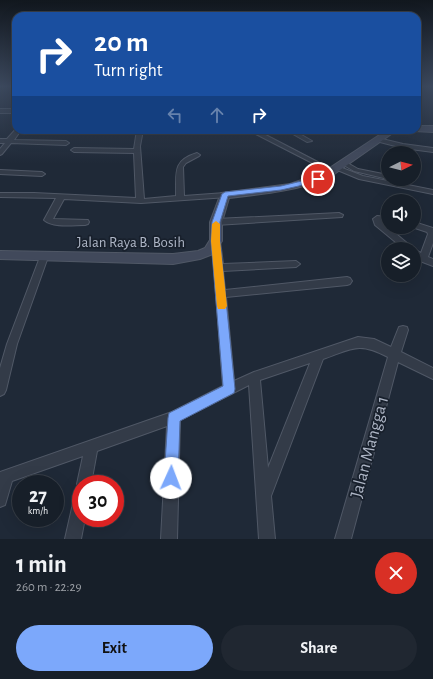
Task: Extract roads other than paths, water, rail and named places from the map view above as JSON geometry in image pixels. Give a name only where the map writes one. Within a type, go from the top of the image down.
[{"type":"main road","points":[[421,129],[433,129]]},
{"type":"main road","points":[[216,241],[216,222],[225,194],[304,183],[318,179],[387,134]]},
{"type":"main road","name":"Jalan Raya B. Bosih","points":[[0,255],[173,259],[200,255],[209,251],[216,241]]},
{"type":"street","points":[[0,153],[15,134]]},
{"type":"street","points":[[139,134],[137,150],[138,196],[141,201]]},
{"type":"street","points":[[261,134],[362,178],[433,192]]},
{"type":"street","points":[[296,134],[309,141]]},
{"type":"street","points":[[0,141],[11,140],[66,143]]},
{"type":"street","points":[[378,140],[403,146],[433,150]]},
{"type":"street","points":[[74,150],[137,150]]},
{"type":"street","points":[[180,197],[180,167],[184,162],[197,155]]},
{"type":"street","points":[[338,167],[381,176]]},
{"type":"street","points":[[0,172],[42,174]]},
{"type":"street","points":[[421,184],[433,186]]},
{"type":"street","points":[[0,195],[61,196],[141,201],[225,194]]},
{"type":"street","points":[[61,196],[48,220],[54,222],[85,222]]},
{"type":"street","points":[[216,222],[340,215]]},
{"type":"street","points":[[381,218],[377,219],[378,223],[381,225]]},
{"type":"street","points":[[421,227],[431,230],[432,234],[423,259],[433,263]]},
{"type":"street","points":[[392,234],[401,242]]},
{"type":"street","points":[[216,241],[229,389]]},
{"type":"street","points":[[0,390],[12,344],[44,257]]},
{"type":"street","points":[[218,268],[296,264]]},
{"type":"street","points":[[221,294],[347,281]]},
{"type":"street","name":"Jalan Mangga 1","points":[[343,539],[394,355],[404,330]]},
{"type":"street","points":[[0,500],[4,478],[174,418],[254,377],[318,357],[358,342],[374,344],[433,374]]},
{"type":"street","points":[[264,496],[318,357]]},
{"type":"street","points":[[254,377],[267,539]]},
{"type":"street","points":[[169,539],[174,418]]},
{"type":"street","points":[[86,475],[91,447]]},
{"type":"street","points":[[73,539],[75,527]]}]
